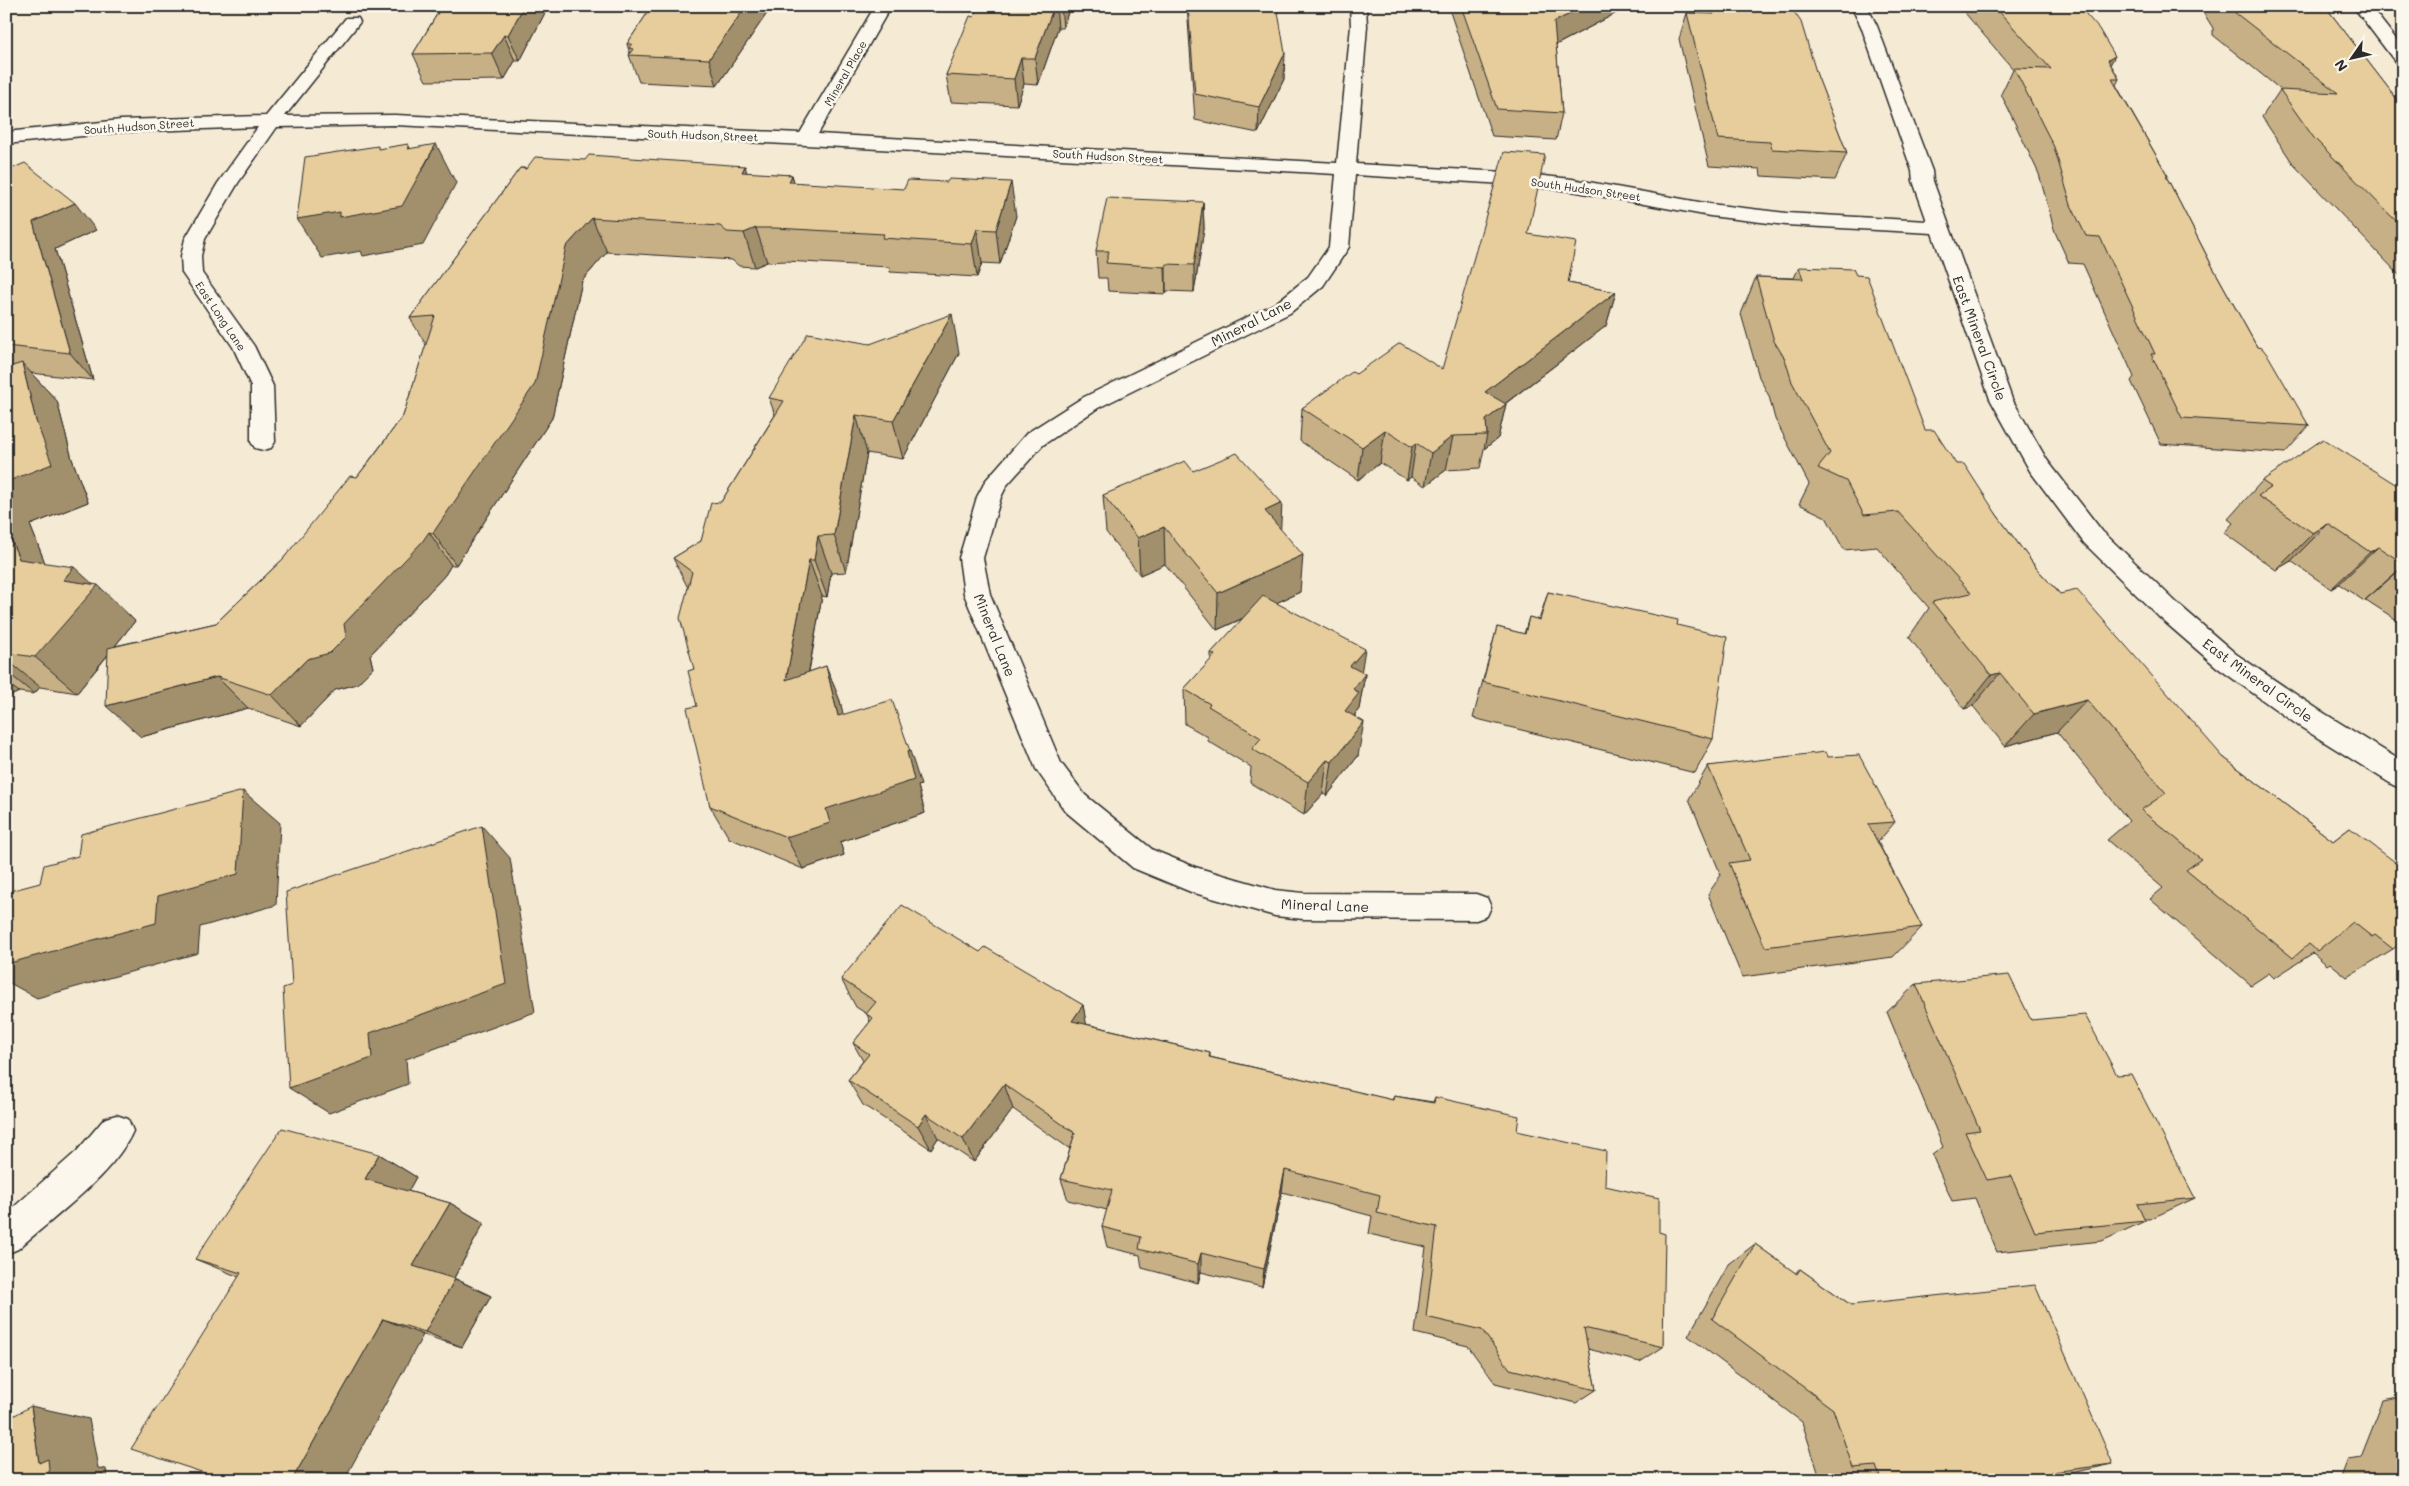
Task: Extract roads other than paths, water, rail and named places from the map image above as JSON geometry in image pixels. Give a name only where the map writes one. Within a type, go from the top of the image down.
[{"type":"street","name":"Mineral Place","points":[[806,138],[883,6]]},
{"type":"street","name":"Mineral Lane","points":[[1358,6],[1359,26],[1348,170],[1339,247],[1328,269],[1308,290],[1283,308],[1090,403],[1036,439],[998,480],[989,497],[971,558],[977,594],[1050,769],[1075,803],[1143,859],[1191,879],[1275,903],[1303,906],[1476,907]]},
{"type":"street","name":"East Mineral Circle","points":[[1859,6],[1869,26],[2000,399],[2038,465],[2093,537],[2168,610],[2227,661],[2309,718],[2403,777]]},
{"type":"street","points":[[2361,6],[2403,60]]},
{"type":"street","points":[[272,120],[352,22]]},
{"type":"street","name":"South Hudson Street","points":[[6,138],[121,126],[272,120],[395,120],[806,138],[1505,178],[1572,186],[1710,210],[1786,218],[1941,228]]},
{"type":"street","name":"East Long Lane","points":[[263,442],[262,386],[243,346],[192,273],[192,256],[195,239],[228,183],[272,120]]},
{"type":"street","points":[[6,1237],[89,1163],[116,1131]]}]
